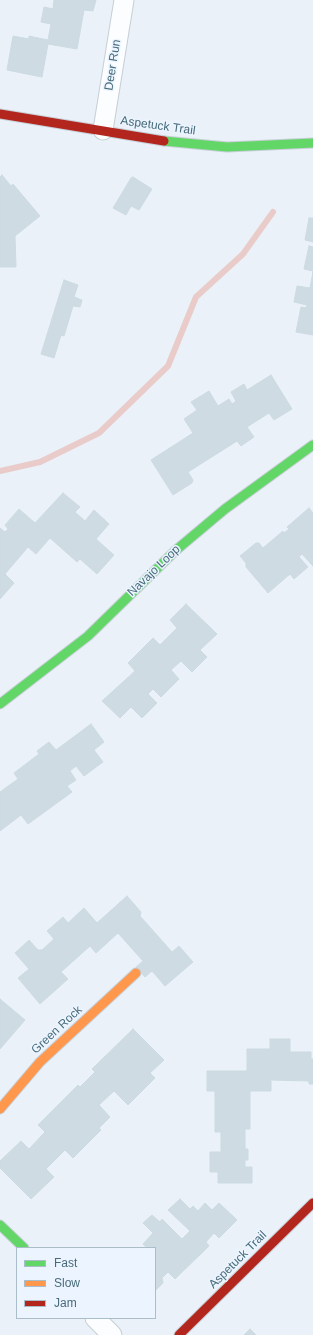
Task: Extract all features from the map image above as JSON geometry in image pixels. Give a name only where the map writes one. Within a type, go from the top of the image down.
[{"type":"street","name":"Deer Run","points":[[103,130],[124,0]]},
{"type":"street","name":"Aspetuck Trail","points":[[0,114],[173,142],[227,147],[313,143]]},
{"type":"street","name":"Navajo Loop","points":[[0,704],[88,636],[175,551],[225,509],[313,446]]},
{"type":"street","name":"Green Rock","points":[[0,1110],[40,1062],[136,973]]},
{"type":"street","name":"Aspetuck Trail","points":[[179,1335],[313,1203]]},
{"type":"street","points":[[0,1225],[23,1247]]},
{"type":"street","points":[[96,1319],[112,1335]]},
{"type":"building","points":[[54,0],[96,0],[93,11],[84,10],[77,49],[48,44],[42,77],[7,70],[13,36],[29,39],[29,36],[48,40],[51,24],[41,22],[44,7],[53,9]]},
{"type":"building","points":[[2,175],[11,186],[13,184],[40,216],[15,236],[16,267],[0,267],[0,177]]},
{"type":"building","points":[[133,177],[152,189],[139,210],[131,206],[126,215],[113,208]]},
{"type":"building","points":[[309,218],[313,218],[313,242],[305,240]]},
{"type":"building","points":[[309,246],[313,247],[313,271],[304,269]]},
{"type":"building","points":[[313,272],[313,335],[296,332],[301,307],[306,308],[307,305],[294,302],[297,286],[310,288]]},
{"type":"building","points":[[64,280],[78,285],[74,297],[82,300],[80,307],[73,306],[64,336],[61,335],[54,358],[41,354]]},
{"type":"building","points":[[271,375],[292,409],[274,420],[269,413],[247,427],[254,437],[241,446],[237,441],[188,472],[193,480],[192,483],[173,495],[151,460],[193,433],[184,419],[197,410],[191,402],[209,391],[218,406],[229,399],[232,404],[236,401],[231,392],[244,384],[247,390]]},
{"type":"building","points":[[63,493],[80,507],[75,512],[85,521],[94,510],[109,524],[96,539],[114,555],[97,574],[80,559],[77,562],[50,538],[36,554],[28,547],[5,574],[14,583],[0,599],[0,528],[5,532],[8,529],[5,525],[19,509],[35,523]]},
{"type":"building","points":[[309,508],[313,513],[313,566],[302,554],[299,557],[308,567],[294,579],[290,574],[268,593],[246,567],[246,563],[240,556],[256,543],[259,543],[263,548],[283,531],[284,533],[289,529],[287,527]]},
{"type":"building","points":[[186,604],[217,634],[200,650],[207,657],[192,672],[181,661],[171,670],[179,679],[161,697],[153,689],[148,694],[157,703],[142,718],[131,707],[120,718],[102,701],[135,671],[128,663],[153,638],[160,645],[177,628],[170,620]]},
{"type":"building","points":[[91,724],[104,742],[94,750],[103,762],[84,776],[76,766],[70,771],[76,780],[67,786],[72,792],[28,824],[21,815],[0,831],[0,792],[18,779],[14,773],[39,754],[37,751],[49,742],[56,750]]},
{"type":"building","points":[[127,896],[141,912],[140,916],[172,952],[179,946],[193,962],[165,986],[152,971],[145,977],[136,967],[143,961],[118,933],[96,953],[90,946],[61,972],[68,979],[40,1004],[18,978],[29,969],[15,953],[29,940],[38,950],[42,950],[54,939],[47,931],[63,917],[68,923],[84,908],[97,923]]},
{"type":"building","points":[[0,999],[25,1020],[0,1049]]},
{"type":"building","points":[[133,1029],[164,1060],[150,1073],[155,1078],[128,1105],[114,1091],[99,1105],[110,1117],[99,1128],[101,1130],[73,1158],[65,1150],[46,1169],[54,1177],[31,1199],[0,1168],[0,1161],[21,1141],[29,1149],[45,1132],[38,1125],[78,1085],[80,1087],[95,1072],[92,1069]]},
{"type":"building","points":[[270,1039],[290,1039],[290,1052],[311,1052],[311,1059],[313,1059],[313,1084],[309,1084],[309,1081],[271,1080],[271,1091],[250,1091],[250,1129],[245,1129],[245,1149],[248,1149],[248,1160],[245,1160],[245,1167],[252,1167],[252,1183],[218,1183],[218,1172],[210,1172],[210,1152],[221,1152],[221,1132],[215,1132],[215,1091],[207,1091],[207,1071],[247,1071],[247,1049],[270,1049]]},
{"type":"building","points":[[180,1199],[190,1209],[193,1206],[198,1211],[205,1203],[212,1210],[219,1203],[237,1220],[219,1238],[214,1233],[206,1242],[209,1246],[175,1279],[168,1272],[162,1278],[163,1283],[156,1290],[156,1247],[146,1247],[143,1244],[153,1233],[143,1223],[152,1215],[160,1222],[162,1219],[182,1239],[190,1231],[168,1210]]},
{"type":"building","points":[[250,1329],[256,1335],[244,1335]]},
{"type":"waterway","points":[[0,471],[40,462],[99,433],[168,366],[196,297],[243,254],[273,212]]},
{"type":"traffic: fast","points":[[164,141],[227,147],[313,143]]},
{"type":"traffic: fast","points":[[0,704],[88,636],[175,551],[225,509],[313,445]]},
{"type":"traffic: fast","points":[[0,1225],[23,1247]]},
{"type":"traffic: slow","points":[[0,1109],[40,1062],[136,973]]},
{"type":"traffic: jam","points":[[0,114],[164,141]]},
{"type":"traffic: jam","points":[[179,1335],[313,1203]]}]
